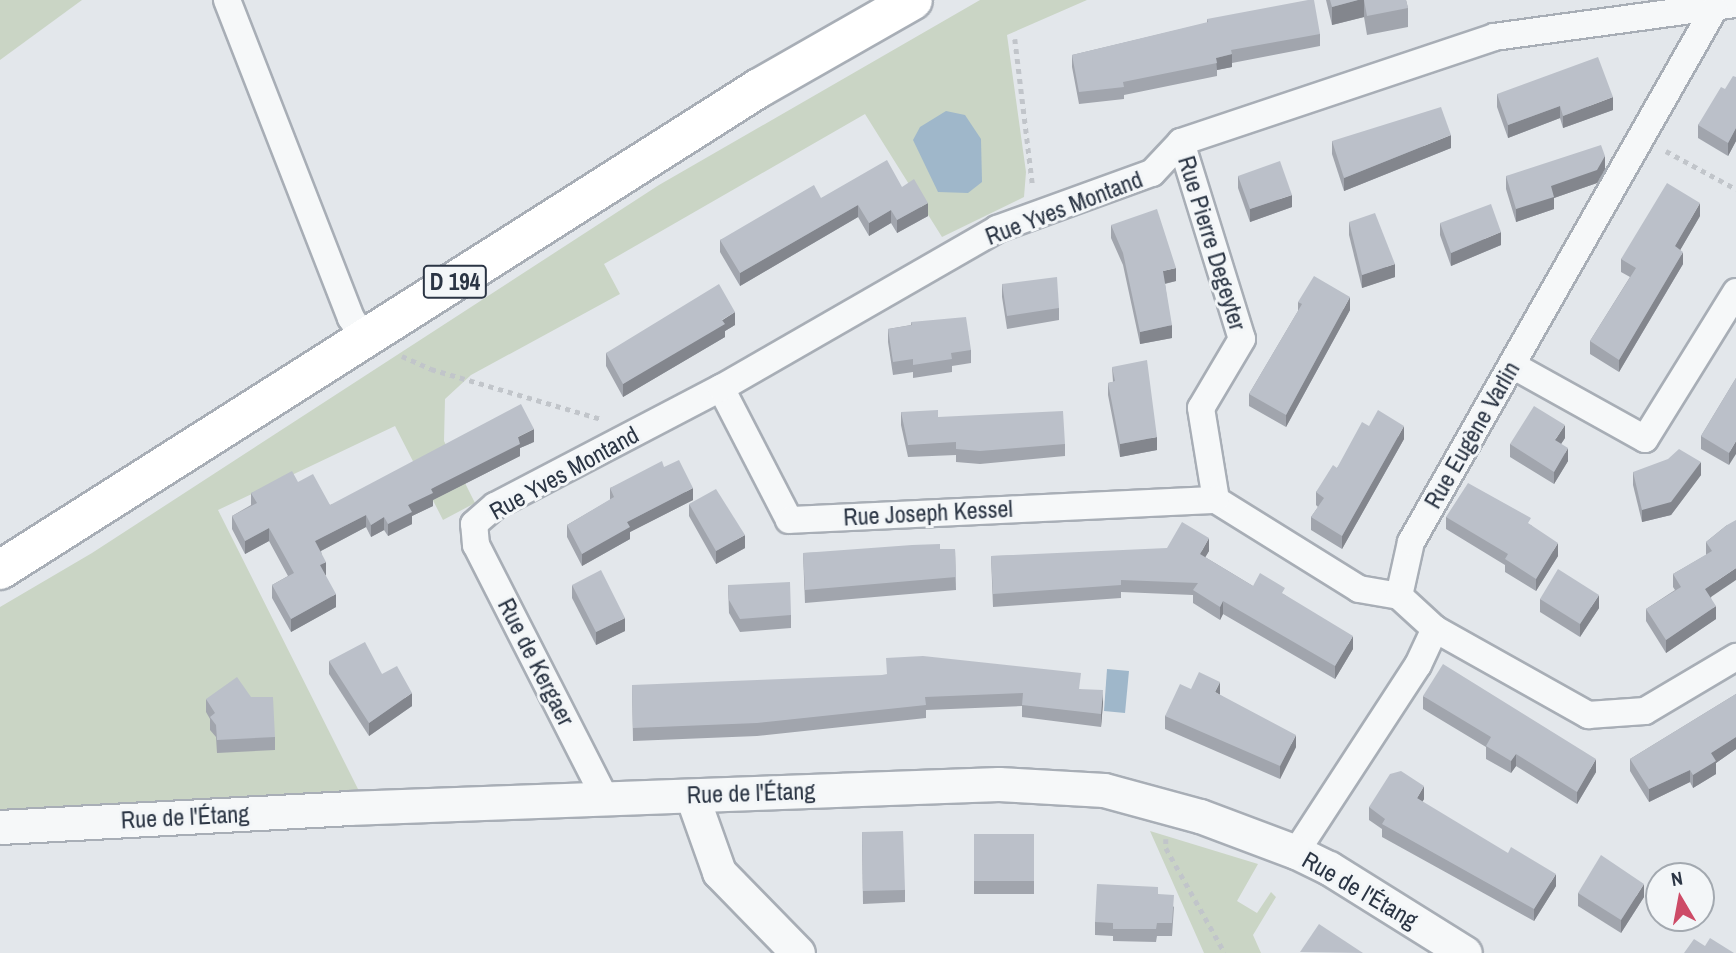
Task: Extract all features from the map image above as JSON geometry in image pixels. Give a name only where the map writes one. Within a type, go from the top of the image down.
[{"type":"main road","name":"D 194","points":[[0,570],[759,88],[913,0]]},
{"type":"street","points":[[227,0],[351,318],[365,339]]},
{"type":"street","name":"Rue Eugène Varlin","points":[[1399,596],[1411,542],[1643,138],[1725,6]]},
{"type":"street","name":"Rue Yves Montand","points":[[474,524],[495,506],[721,388],[997,229],[1153,173],[1181,142],[1494,37],[1725,6]]},
{"type":"street","name":"Rue Pierre Degeyter","points":[[1181,142],[1242,339],[1201,408],[1216,500]]},
{"type":"street","points":[[1512,365],[1646,439],[1736,292]]},
{"type":"street","name":"Rue Joseph Kessel","points":[[721,388],[789,520],[1216,500]]},
{"type":"street","points":[[1216,500],[1359,589],[1399,596],[1435,629],[1588,715],[1645,711],[1736,657]]},
{"type":"street","name":"Rue de Kergaer","points":[[474,524],[476,545],[605,798]]},
{"type":"street","points":[[1296,852],[1418,665],[1435,629]]},
{"type":"street","name":"Rue de l'Étang","points":[[0,827],[605,798],[999,784],[1104,790],[1165,807],[1296,852],[1329,868],[1465,953]]},
{"type":"street","points":[[692,796],[719,872],[798,953]]},
{"type":"path","points":[[1015,38],[1036,216]]},
{"type":"path","points":[[1643,138],[1736,190]]},
{"type":"path","points":[[365,339],[431,369],[642,431]]},
{"type":"path","points":[[1165,807],[1166,848],[1225,953]]},
{"type":"green space","points":[[0,0],[82,0],[0,60]]},
{"type":"green space","points":[[980,0],[1087,0],[1007,35],[1026,172],[1024,197],[942,237],[865,114],[604,264],[620,294],[471,375],[445,399],[444,441],[475,503],[443,520],[395,426],[218,510],[359,791],[0,815],[0,607],[92,553],[659,185]]},
{"type":"green space","points":[[1150,831],[1258,864],[1237,901],[1257,913],[1271,892],[1276,897],[1253,935],[1261,953],[1204,953]]},
{"type":"water","points":[[946,111],[965,115],[981,139],[982,182],[968,193],[938,192],[913,140],[920,127]]},
{"type":"water","points":[[1107,669],[1129,671],[1125,713],[1104,711]]},
{"type":"building","points":[[1314,0],[1320,34],[1231,50],[1232,54],[1216,58],[1217,63],[1123,82],[1124,87],[1079,92],[1072,55],[1208,22],[1207,19]]},
{"type":"building","points":[[1330,0],[1358,0],[1332,7]]},
{"type":"building","points":[[1364,0],[1406,0],[1408,8],[1367,16]]},
{"type":"building","points":[[1598,57],[1613,97],[1563,116],[1560,106],[1508,125],[1497,94]]},
{"type":"building","points":[[1733,76],[1736,77],[1736,128],[1728,143],[1698,125],[1721,87],[1725,89]]},
{"type":"building","points":[[1441,107],[1451,135],[1344,178],[1332,141]]},
{"type":"building","points":[[1601,145],[1605,156],[1597,170],[1551,186],[1554,197],[1516,209],[1506,176]]},
{"type":"building","points":[[887,160],[902,187],[914,179],[928,203],[897,220],[891,210],[869,223],[858,205],[740,273],[720,240],[814,185],[821,198]]},
{"type":"building","points":[[1280,161],[1292,195],[1250,209],[1238,176]]},
{"type":"building","points":[[1667,183],[1700,203],[1675,246],[1683,252],[1619,360],[1590,341],[1636,268],[1621,259]]},
{"type":"building","points":[[1491,204],[1501,232],[1451,253],[1440,223]]},
{"type":"building","points":[[1157,209],[1176,268],[1163,271],[1172,325],[1140,332],[1123,253],[1111,225]]},
{"type":"building","points":[[1375,213],[1395,264],[1362,275],[1349,222]]},
{"type":"building","points":[[1314,276],[1350,297],[1286,415],[1249,394],[1302,304],[1298,302]]},
{"type":"building","points":[[1057,277],[1059,308],[1007,316],[1002,284]]},
{"type":"building","points":[[719,284],[735,312],[722,320],[725,324],[623,384],[606,353]]},
{"type":"building","points":[[966,317],[971,350],[951,353],[952,359],[913,365],[913,359],[893,362],[888,329],[912,325],[911,322]]},
{"type":"building","points":[[1147,360],[1157,437],[1120,444],[1108,383],[1115,381],[1112,367]]},
{"type":"building","points":[[1736,378],[1736,441],[1729,453],[1701,436]]},
{"type":"building","points":[[521,404],[534,429],[518,437],[520,444],[431,489],[433,493],[408,505],[412,512],[388,524],[384,517],[371,525],[366,515],[315,541],[326,562],[320,565],[336,594],[291,619],[272,585],[294,573],[269,528],[245,541],[232,516],[257,503],[251,493],[292,471],[298,482],[313,474],[330,505]]},
{"type":"building","points":[[1534,406],[1565,425],[1555,440],[1568,448],[1554,472],[1510,444]]},
{"type":"building","points":[[938,410],[938,417],[1063,411],[1065,444],[980,451],[956,449],[956,442],[908,445],[901,412]]},
{"type":"building","points":[[1378,410],[1404,426],[1342,536],[1311,517],[1324,498],[1316,492],[1333,465],[1337,468],[1362,422],[1369,426]]},
{"type":"building","points":[[1679,449],[1701,462],[1671,502],[1642,510],[1633,472],[1668,459]]},
{"type":"building","points":[[679,460],[693,488],[627,522],[630,527],[582,554],[567,525],[614,497],[610,488],[662,461],[664,467]]},
{"type":"building","points":[[1468,483],[1531,518],[1528,523],[1558,543],[1536,579],[1505,559],[1508,554],[1446,517]]},
{"type":"building","points":[[716,489],[745,535],[716,551],[689,504]]},
{"type":"building","points":[[1736,520],[1736,568],[1705,589],[1716,606],[1666,640],[1646,609],[1681,587],[1673,574],[1712,551],[1706,542]]},
{"type":"building","points":[[1182,522],[1209,538],[1200,554],[1253,586],[1260,573],[1285,588],[1282,593],[1353,636],[1335,666],[1223,601],[1220,607],[1193,590],[1198,583],[1121,580],[1121,585],[993,594],[991,556],[1167,548]]},
{"type":"building","points":[[940,544],[940,549],[955,549],[956,577],[805,590],[803,553]]},
{"type":"building","points":[[1558,569],[1599,595],[1580,624],[1540,599]]},
{"type":"building","points":[[601,570],[625,618],[596,632],[572,585]]},
{"type":"building","points":[[790,582],[791,615],[740,619],[729,600],[728,585]]},
{"type":"building","points":[[365,642],[382,674],[397,666],[412,693],[369,723],[329,661]]},
{"type":"building","points":[[923,656],[1081,673],[1079,689],[1103,690],[1101,714],[1022,705],[1023,693],[925,697],[926,705],[757,723],[633,728],[632,685],[882,675],[887,674],[886,658]]},
{"type":"building","points":[[1443,664],[1596,759],[1577,792],[1516,754],[1511,761],[1486,746],[1491,737],[1423,696]]},
{"type":"building","points":[[1199,672],[1220,682],[1215,692],[1296,735],[1280,766],[1165,716],[1180,684],[1191,689]]},
{"type":"building","points":[[237,677],[251,697],[273,697],[275,737],[217,740],[216,725],[210,717],[215,713],[206,699]]},
{"type":"building","points":[[1736,694],[1736,737],[1711,753],[1716,761],[1693,775],[1690,770],[1649,789],[1630,759]]},
{"type":"building","points":[[1401,771],[1424,786],[1417,798],[1508,853],[1511,847],[1556,874],[1534,909],[1382,824],[1385,819],[1369,807],[1390,774]]},
{"type":"building","points":[[903,831],[905,890],[863,891],[862,832]]},
{"type":"building","points":[[974,834],[1034,834],[1034,881],[974,881]]},
{"type":"building","points":[[1601,855],[1644,884],[1621,920],[1578,893]]},
{"type":"building","points":[[1097,884],[1158,887],[1158,894],[1174,895],[1172,923],[1157,923],[1156,929],[1113,929],[1113,923],[1095,922]]},
{"type":"building","points":[[1319,924],[1363,953],[1300,952]]},
{"type":"building","points":[[1710,938],[1734,953],[1684,953],[1694,939],[1705,946]]}]
